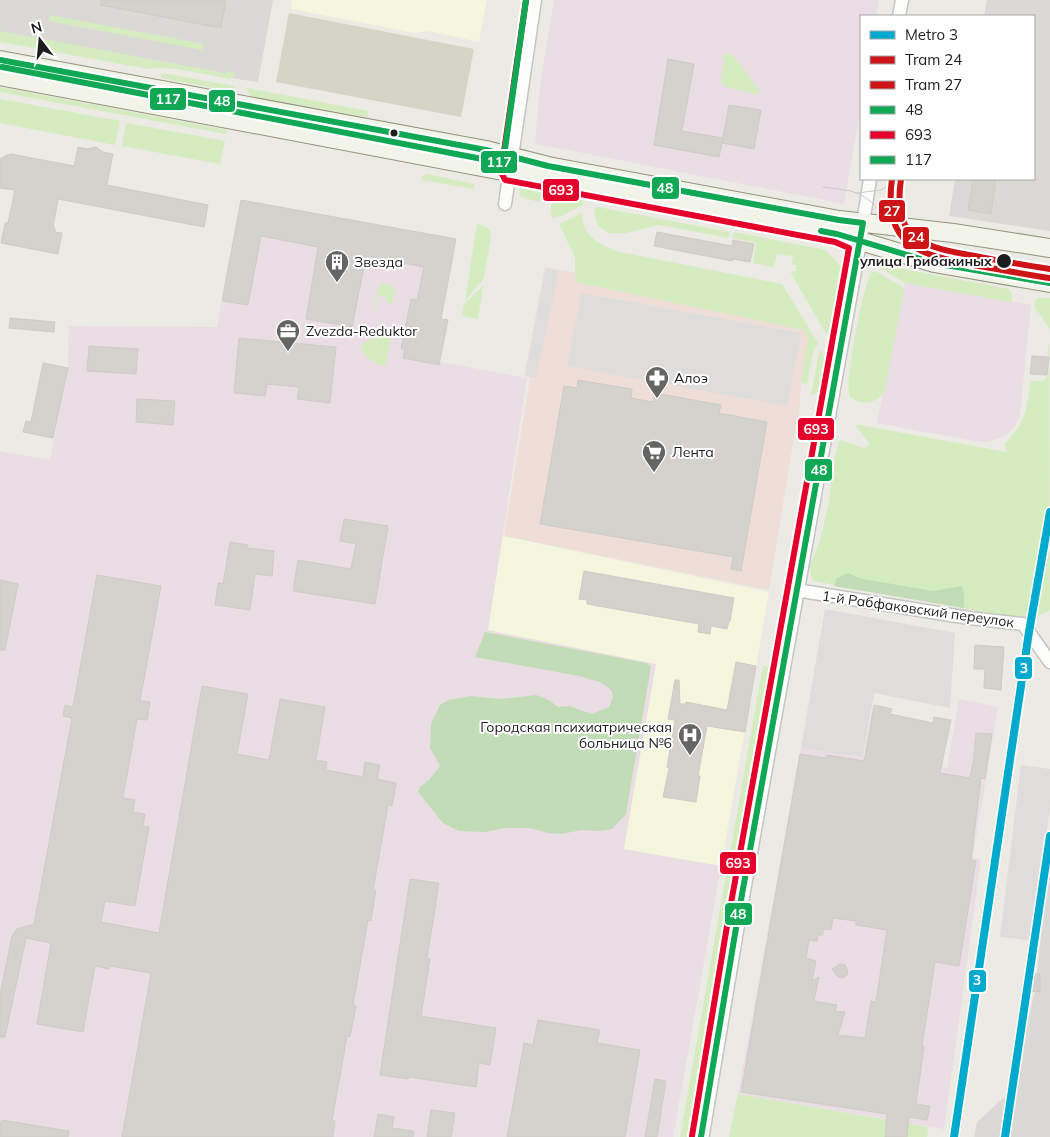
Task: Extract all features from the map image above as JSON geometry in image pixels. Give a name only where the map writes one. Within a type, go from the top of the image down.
[{"type":"main road","points":[[0,60],[511,164],[837,234],[934,263],[1050,283]]},
{"type":"main road","points":[[0,76],[511,164],[567,169],[839,220],[953,232],[1050,248]]},
{"type":"street","points":[[506,204],[536,0]]},
{"type":"street","points":[[900,15],[902,0]]},
{"type":"street","points":[[701,1137],[870,180]]},
{"type":"street","name":"1-й Рабфаковский переулок","points":[[796,590],[969,618],[1024,624],[1050,662]]},
{"type":"shaded area","points":[[0,0],[273,0],[258,82],[0,34]]},
{"type":"shaded area","points":[[292,0],[487,0],[479,42],[429,31],[414,33],[291,9]]},
{"type":"shaded area","points":[[554,0],[879,0],[876,15],[860,15],[860,112],[844,204],[537,144],[535,140],[541,78]]},
{"type":"shaded area","points":[[987,0],[1050,0],[1050,231],[949,216],[955,180],[1035,180],[1035,15],[984,15]]},
{"type":"shaded area","points":[[289,13],[474,49],[461,117],[276,82]]},
{"type":"shaded area","points":[[241,200],[456,239],[441,319],[448,320],[440,362],[527,378],[488,630],[656,664],[624,849],[721,866],[673,1137],[0,1137],[0,451],[50,460],[68,368],[69,326],[217,327]]},
{"type":"shaded area","points":[[545,267],[590,275],[589,285],[805,329],[810,338],[801,383],[799,415],[769,590],[504,536],[530,378],[524,376]]},
{"type":"shaded area","points":[[546,268],[559,271],[536,377],[525,376]]},
{"type":"shaded area","points":[[905,283],[1031,305],[1020,415],[1009,433],[987,442],[979,442],[877,423]]},
{"type":"shaded area","points":[[581,293],[801,333],[787,406],[567,366]]},
{"type":"shaded area","name":"Городская психиатрическая больница №6","points":[[503,536],[769,592],[721,866],[624,849],[656,664],[488,630]]},
{"type":"shaded area","points":[[825,609],[955,633],[950,708],[874,693],[863,757],[801,748]]},
{"type":"shaded area","points":[[959,699],[998,707],[973,857],[981,860],[944,1129],[738,1094],[801,748],[947,768]]},
{"type":"shaded area","points":[[1021,765],[1050,769],[1050,806],[1034,941],[1000,937]]},
{"type":"shaded area","points":[[1050,848],[1050,1137],[974,1137],[977,1122],[1010,1092],[1035,991]]},
{"type":"green space","points":[[50,15],[204,44],[202,50],[49,21]]},
{"type":"green space","points":[[0,31],[225,73],[231,71],[234,72],[235,76],[229,79],[177,69],[148,69],[0,42]]},
{"type":"green space","points":[[727,53],[733,55],[759,90],[759,93],[755,94],[723,86],[721,82],[724,56]]},
{"type":"green space","points":[[162,73],[235,86],[235,90],[230,91],[161,78]]},
{"type":"green space","points":[[0,87],[227,130],[226,134],[0,92]]},
{"type":"green space","points":[[247,88],[368,111],[367,117],[251,96]]},
{"type":"green space","points":[[0,99],[120,121],[115,145],[0,123]]},
{"type":"green space","points":[[126,123],[225,141],[220,164],[122,146]]},
{"type":"green space","points":[[428,174],[474,184],[474,189],[421,180],[423,176]]},
{"type":"green space","points":[[523,185],[547,190],[539,202],[521,197],[519,190]]},
{"type":"green space","points":[[565,193],[582,197],[583,205],[561,216],[552,218],[552,203],[557,197]]},
{"type":"green space","points":[[597,207],[730,232],[729,238],[659,225],[626,233],[609,233],[597,224],[594,209]]},
{"type":"green space","points":[[582,213],[588,233],[597,241],[615,251],[782,284],[818,343],[814,350],[807,384],[801,383],[808,338],[804,330],[575,282],[575,257],[559,224]]},
{"type":"green space","points":[[477,224],[487,228],[490,231],[491,237],[484,278],[465,301]]},
{"type":"green space","points":[[734,232],[826,250],[841,267],[841,272],[834,314],[826,334],[791,273],[791,271],[796,271],[796,265],[792,264],[793,256],[777,254],[774,267],[753,263],[756,243],[732,238]]},
{"type":"green space","points":[[882,265],[1009,289],[1012,293],[1012,300],[1010,302],[905,283],[880,268]]},
{"type":"green space","points":[[872,272],[877,272],[904,288],[885,391],[877,399],[863,403],[849,396],[849,379],[861,305]]},
{"type":"green space","points":[[382,283],[393,287],[395,293],[392,303],[386,302],[387,297],[378,296],[375,310],[373,309],[378,289]]},
{"type":"green space","points":[[483,286],[478,319],[462,316],[464,304]]},
{"type":"green space","points":[[1038,298],[1050,298],[1050,329],[1035,310],[1035,301]]},
{"type":"green space","points":[[387,329],[391,335],[386,366],[371,360],[361,348],[364,343]]},
{"type":"green space","points":[[1049,341],[1050,610],[1032,619],[1022,619],[813,581],[810,565],[820,541],[829,502],[834,459],[840,440],[864,448],[870,444],[855,425],[860,425],[1006,452],[1005,443],[1022,422],[1031,381],[1044,381],[1048,375],[1049,357],[1047,354]]},
{"type":"green space","points":[[821,350],[828,366],[821,391],[811,395],[819,352]]},
{"type":"green space","points":[[849,573],[858,578],[932,591],[962,586],[964,608],[834,586],[837,578]]},
{"type":"green space","points":[[485,632],[646,663],[651,666],[626,814],[612,829],[598,831],[582,830],[561,834],[530,828],[505,828],[485,832],[459,831],[443,823],[418,792],[420,787],[429,780],[440,766],[430,748],[431,724],[440,705],[449,700],[471,696],[501,699],[536,695],[549,700],[558,707],[569,706],[592,714],[609,707],[613,697],[612,692],[600,682],[579,676],[475,657]]},
{"type":"green space","points":[[763,665],[774,672],[693,1137],[680,1137]]},
{"type":"green space","points":[[738,1094],[928,1127],[927,1137],[729,1137]]},
{"type":"building","points":[[101,0],[226,0],[221,28],[101,5]]},
{"type":"building","points":[[668,59],[694,64],[682,131],[723,138],[719,157],[654,145]]},
{"type":"building","points":[[729,105],[761,110],[754,149],[722,143]]},
{"type":"building","points":[[78,147],[87,149],[96,147],[103,152],[113,154],[107,185],[208,205],[204,227],[58,199],[53,227],[55,232],[62,233],[58,254],[1,243],[5,223],[8,223],[15,190],[0,188],[0,159],[11,154],[74,166]]},
{"type":"building","points":[[973,180],[996,180],[991,214],[968,210]]},
{"type":"building","name":"Звезда","points":[[241,200],[456,239],[441,319],[448,320],[439,365],[403,358],[405,349],[401,349],[411,299],[417,300],[424,267],[366,256],[352,327],[306,319],[318,247],[261,236],[248,305],[222,301]]},
{"type":"building","points":[[657,232],[732,246],[733,240],[754,244],[750,262],[733,259],[732,261],[654,246]]},
{"type":"building","points":[[10,318],[55,322],[54,332],[9,328]]},
{"type":"building","points":[[239,338],[281,342],[281,340],[293,341],[293,343],[336,347],[330,403],[297,399],[299,387],[267,384],[265,396],[234,393]]},
{"type":"building","points":[[89,346],[138,349],[136,374],[87,371]]},
{"type":"building","points":[[1032,356],[1049,357],[1047,375],[1030,374]]},
{"type":"building","points":[[43,363],[68,368],[53,438],[23,432],[26,421],[31,422]]},
{"type":"building","name":"Лента","points":[[578,380],[632,389],[631,398],[653,402],[655,393],[721,405],[719,413],[767,422],[741,571],[731,569],[733,557],[540,524],[564,386],[577,388]]},
{"type":"building","points":[[137,399],[175,401],[173,425],[136,422]]},
{"type":"building","points":[[344,519],[388,526],[375,604],[293,591],[298,560],[351,569],[356,544],[340,541]]},
{"type":"building","points":[[230,542],[248,545],[247,548],[274,551],[272,576],[255,574],[250,610],[215,605],[218,583],[223,584]]},
{"type":"building","points":[[584,571],[734,598],[730,621],[727,629],[711,626],[710,634],[698,632],[699,624],[587,604],[587,600],[579,599]]},
{"type":"building","points":[[97,575],[161,586],[140,701],[150,702],[147,720],[137,719],[123,798],[135,800],[133,812],[145,814],[143,826],[149,827],[135,906],[105,901],[101,922],[159,933],[202,686],[248,694],[237,754],[269,760],[280,699],[325,707],[316,760],[327,762],[326,770],[363,777],[365,762],[380,765],[377,779],[396,783],[392,806],[388,805],[373,890],[376,890],[371,921],[368,920],[353,1005],[356,1006],[350,1037],[347,1036],[332,1121],[335,1121],[333,1137],[122,1137],[151,973],[110,966],[109,969],[95,966],[83,1032],[37,1024],[51,943],[26,938],[5,1037],[0,1037],[0,995],[12,936],[17,929],[34,924],[72,718],[63,716],[65,705],[73,707]]},
{"type":"building","points":[[0,580],[18,584],[5,650],[0,650]]},
{"type":"building","points":[[975,645],[1004,647],[1001,690],[984,688],[985,669],[974,669]]},
{"type":"building","points":[[736,662],[756,666],[745,732],[707,726],[698,776],[700,776],[696,802],[663,797],[675,720],[668,719],[675,680],[679,680],[680,704],[686,704],[686,702],[727,710]]},
{"type":"building","points":[[874,705],[892,709],[890,714],[933,723],[934,717],[951,720],[940,773],[970,778],[976,733],[992,734],[985,779],[981,778],[971,860],[976,861],[959,966],[935,962],[922,1046],[924,1046],[916,1104],[930,1106],[927,1120],[909,1117],[907,1137],[885,1137],[887,1114],[741,1092],[800,754],[826,758],[827,755],[864,761]],"holes":[[[833,918],[856,921],[856,925],[887,930],[876,1002],[871,1001],[865,1038],[838,1035],[845,1012],[835,1011],[837,1005],[814,1001],[819,977],[812,981],[816,961],[806,958],[809,940],[817,941],[818,935],[823,935],[823,929],[831,930]]]},
{"type":"building","points":[[410,879],[439,883],[427,959],[430,959],[421,1016],[496,1028],[490,1065],[479,1063],[476,1087],[409,1077],[408,1079],[380,1075]]},
{"type":"building","points":[[840,964],[845,965],[848,970],[847,975],[842,978],[837,976],[832,969]]},
{"type":"building","points":[[1029,974],[1040,974],[1040,992],[1028,991]]},
{"type":"building","points":[[538,1020],[600,1030],[597,1043],[640,1050],[625,1137],[507,1137],[524,1043],[533,1045]]},
{"type":"building","points":[[655,1079],[666,1081],[657,1137],[645,1137]]},
{"type":"building","points":[[431,1110],[455,1113],[451,1137],[427,1137]]},
{"type":"building","points":[[378,1114],[394,1117],[392,1128],[414,1131],[413,1137],[374,1137]]},
{"type":"building","points":[[2,1120],[69,1131],[68,1137],[0,1137],[0,1124]]},
{"type":"tram line","name":"27","points":[[892,180],[891,201],[893,219],[899,233],[908,243],[921,251],[953,261],[1049,278]]},
{"type":"tram line","points":[[857,193],[881,190],[896,180]]},
{"type":"tram line","name":"24","points":[[901,180],[900,200],[902,216],[907,228],[927,244],[957,253],[1050,269]]},
{"type":"tram line","points":[[823,187],[849,191],[865,197],[897,234],[907,242],[940,250]]},
{"type":"metro line","name":"3","points":[[954,1137],[1029,632],[1050,512]]},
{"type":"metro line","name":"3","points":[[1005,1137],[1050,836]]},
{"type":"transit line","name":"693","points":[[526,0],[501,172],[505,180],[835,242],[849,248],[728,920],[692,1136]]},
{"type":"transit line","name":"117","points":[[2,67],[503,163],[526,0]]},
{"type":"transit line","name":"48","points":[[0,60],[486,150],[548,166],[863,223],[737,922],[701,1137]]},
{"type":"transit line","name":"48","points":[[821,231],[934,263],[1050,283]]},
{"type":"place","name":"улица Грибакиных","points":[[1004,261]]},
{"type":"place","name":"Звезда","points":[[337,283]]},
{"type":"place","name":"Zvezda-Reduktor","points":[[288,352]]},
{"type":"place","name":"Алоэ","points":[[657,399]]},
{"type":"place","name":"Лента","points":[[654,473]]},
{"type":"place","name":"Городская психиатрическая больница №6","points":[[690,756]]}]
